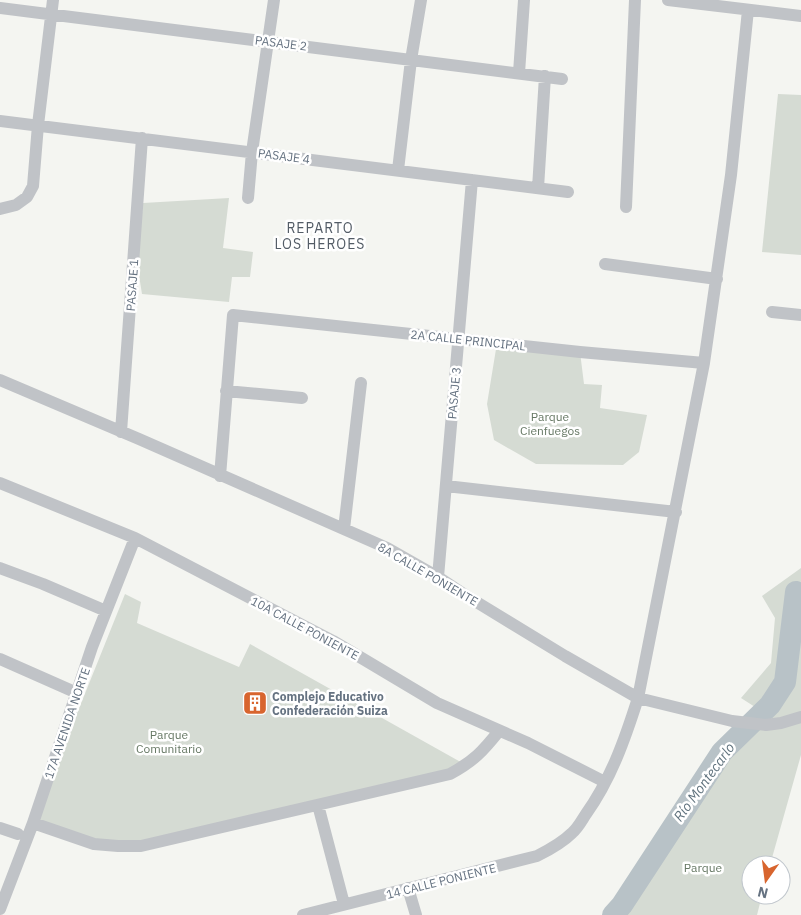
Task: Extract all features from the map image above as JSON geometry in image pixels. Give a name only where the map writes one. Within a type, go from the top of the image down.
[{"type":"street","points":[[0,209],[16,205],[27,197],[33,186],[38,125],[53,0]]},
{"type":"street","points":[[248,198],[252,152],[274,0]]},
{"type":"street","points":[[398,170],[411,60],[421,0]]},
{"type":"street","points":[[519,73],[524,0]]},
{"type":"street","points":[[626,207],[635,0]]},
{"type":"street","points":[[668,0],[801,16]]},
{"type":"street","name":"PASAJE 2","points":[[0,8],[562,79]]},
{"type":"street","name":"14 CALLE PONIENTE","points":[[303,915],[537,856],[554,847],[573,832],[593,804],[605,782],[623,745],[638,698],[704,363],[731,175],[748,10]]},
{"type":"street","points":[[538,188],[545,76]]},
{"type":"street","name":"PASAJE 4","points":[[0,121],[568,192]]},
{"type":"street","name":"PASAJE 1","points":[[121,432],[142,138]]},
{"type":"street","name":"PASAJE 3","points":[[438,577],[472,180]]},
{"type":"street","points":[[604,264],[717,279]]},
{"type":"street","points":[[772,312],[801,315]]},
{"type":"street","name":"2A CALLE PRINCIPAL","points":[[226,391],[232,315],[458,340],[704,363]]},
{"type":"street","name":"8A CALLE PONIENTE","points":[[0,380],[387,548],[438,577],[564,656],[638,698],[732,721],[766,725],[781,723],[801,716]]},
{"type":"street","points":[[344,529],[361,383]]},
{"type":"street","points":[[220,476],[226,391],[302,398]]},
{"type":"street","name":"10A CALLE PONIENTE","points":[[0,483],[135,538],[333,641],[437,703],[499,730],[605,782]]},
{"type":"street","points":[[446,486],[676,512]]},
{"type":"street","name":"17A AVENIDA NORTE","points":[[0,909],[33,823],[106,611],[135,538]]},
{"type":"street","points":[[0,568],[106,611]]},
{"type":"street","points":[[0,659],[77,693]]},
{"type":"street","points":[[33,823],[94,844],[141,846],[450,774],[482,753],[499,730]]},
{"type":"street","points":[[318,805],[344,904]]},
{"type":"street","points":[[0,828],[18,834]]},
{"type":"street","points":[[408,888],[416,915]]},
{"type":"green space","points":[[778,94],[801,95],[801,255],[762,252]]},
{"type":"green space","points":[[229,198],[223,248],[253,252],[250,277],[232,277],[229,302],[142,294],[137,263],[143,203]]},
{"type":"green space","name":"Parque Cienfuegos","points":[[497,343],[580,352],[584,384],[602,385],[600,408],[647,415],[639,452],[623,465],[536,464],[494,440],[487,404]]},
{"type":"green space","name":"Parque","points":[[801,568],[801,755],[773,855],[741,855],[741,905],[760,905],[757,915],[610,915],[662,843],[722,752],[766,725],[777,721],[741,698],[771,663],[775,618],[762,596]]},
{"type":"green space","name":"Parque Comunitario","points":[[125,594],[141,602],[137,623],[239,667],[250,644],[466,765],[141,846],[94,844],[33,823]]},
{"type":"waterway","name":"Río Montecarlo","points":[[613,915],[622,905],[722,752],[770,705],[785,682],[796,592]]},
{"type":"place","name":"Complejo Educativo Confederación Suiza","points":[[255,703]]},
{"type":"district","name":"REPARTO LOS HEROES","points":[[320,236]]}]
